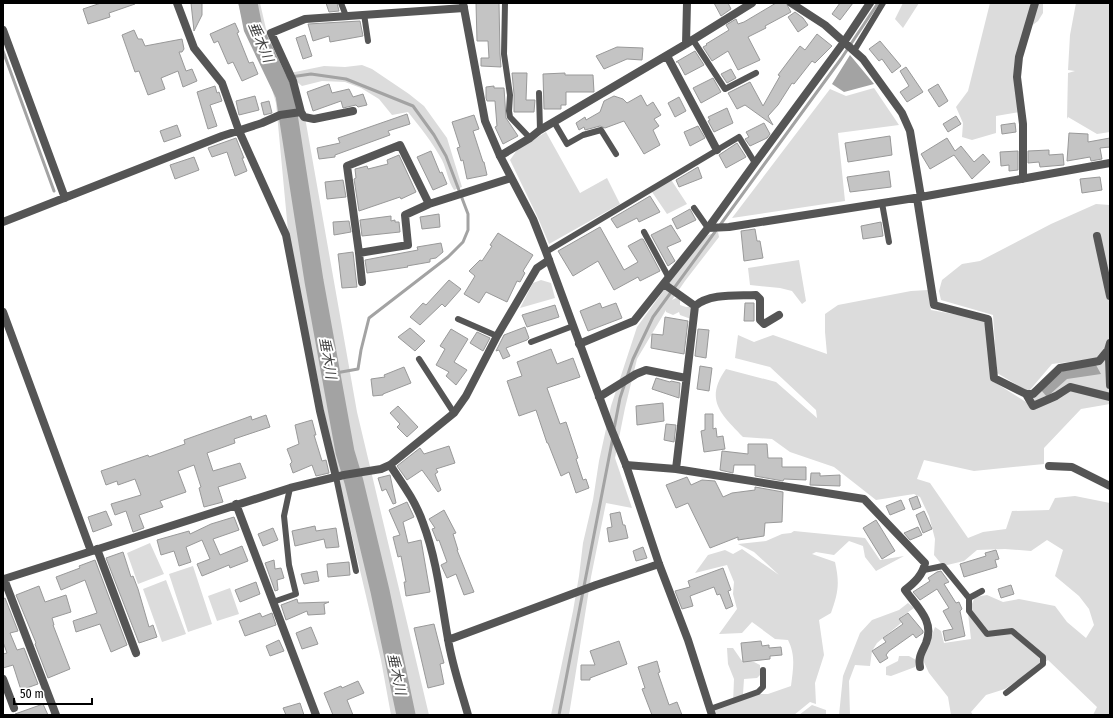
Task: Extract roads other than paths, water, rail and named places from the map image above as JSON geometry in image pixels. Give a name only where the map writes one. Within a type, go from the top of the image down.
[{"type":"street","points":[[177,3],[194,48],[222,83],[239,131],[286,235],[320,411],[340,476]]},
{"type":"street","points":[[687,3],[690,42]]},
{"type":"street","points":[[500,156],[530,138],[540,130],[667,56],[752,3]]},
{"type":"street","points":[[791,3],[824,24],[863,59],[902,113],[910,131],[934,304],[988,320],[994,378],[1026,394],[1033,394],[1060,368],[1099,361],[1108,350],[1110,344]]},
{"type":"street","points":[[579,344],[634,321],[667,283],[754,163],[845,43],[870,3]]},
{"type":"street","points":[[1023,179],[1023,124],[1017,77],[1019,57],[1035,3]]},
{"type":"street","points":[[353,110],[314,119],[304,117],[301,112],[293,81],[271,32],[305,20],[464,5],[485,121],[500,156],[533,219],[546,252],[579,344],[626,465],[659,564],[688,640],[711,712]]},
{"type":"street","points":[[3,30],[65,198]]},
{"type":"street","points":[[667,56],[717,150]]},
{"type":"street","points":[[3,222],[222,136],[262,123],[280,115],[301,112]]},
{"type":"street","points":[[362,282],[347,166],[400,145],[429,204]]},
{"type":"street","points":[[708,228],[729,227],[919,198],[1110,163]]},
{"type":"street","points":[[359,253],[408,245],[405,215],[429,204],[511,178]]},
{"type":"street","points":[[1097,236],[1110,296]]},
{"type":"street","points":[[56,715],[3,579],[236,504],[290,488],[368,470],[381,469],[390,464],[454,413],[466,396],[497,336],[537,268],[549,260]]},
{"type":"street","points":[[667,283],[678,294],[695,306]]},
{"type":"street","points":[[676,469],[695,306],[701,301],[718,297],[756,296],[760,299],[760,320],[764,324],[778,315]]},
{"type":"street","points":[[3,312],[94,550],[136,653]]},
{"type":"street","points":[[1110,356],[1110,385]]},
{"type":"street","points":[[599,397],[636,374],[646,370],[686,378]]},
{"type":"street","points":[[1026,394],[1033,406],[1056,396],[1070,387],[1110,397]]},
{"type":"street","points":[[390,464],[417,508],[423,522],[436,564],[448,640],[468,715]]},
{"type":"street","points":[[626,465],[676,469],[864,499],[925,563],[924,570],[912,585],[905,590],[920,610],[929,626],[928,637],[918,659],[920,667]]},
{"type":"street","points":[[1049,466],[1072,468],[1110,486]]},
{"type":"street","points":[[236,504],[316,715]]},
{"type":"street","points":[[448,640],[659,564]]},
{"type":"street","points":[[3,679],[14,708]]},
{"type":"lane","points":[[341,3],[346,16]]},
{"type":"lane","points":[[505,3],[504,54],[510,94],[510,117],[530,138]]},
{"type":"lane","points":[[854,52],[884,3]]},
{"type":"lane","points":[[364,14],[368,41]]},
{"type":"lane","points":[[690,42],[725,89],[756,73]]},
{"type":"lane","points":[[539,93],[540,130]]},
{"type":"lane","points":[[554,122],[567,144],[583,135],[600,130],[616,154]]},
{"type":"lane","points":[[546,252],[739,137],[754,163]]},
{"type":"lane","points":[[882,203],[889,242]]},
{"type":"lane","points":[[694,208],[708,228]]},
{"type":"lane","points":[[644,232],[667,283]]},
{"type":"lane","points":[[458,319],[497,336]]},
{"type":"lane","points":[[531,342],[573,326]]},
{"type":"lane","points":[[418,359],[454,413]]},
{"type":"lane","points":[[340,476],[356,571]]},
{"type":"lane","points":[[273,602],[296,594],[289,565],[284,516],[290,488]]},
{"type":"lane","points":[[924,570],[943,566],[970,598],[969,611],[987,634],[1012,631],[1043,657],[1043,664],[1006,693]]},
{"type":"lane","points":[[970,598],[982,592]]},
{"type":"lane","points":[[711,712],[758,692],[763,687],[763,670]]},
{"type":"water","points":[[850,55],[874,84],[844,92],[832,84]]},
{"type":"water","points":[[1096,365],[1101,374],[1067,379],[1047,397],[1041,390],[1063,371]]},
{"type":"water","points":[[390,639],[413,715],[404,715]]},
{"type":"waterway","name":"垂木川","points":[[248,3],[253,28],[285,95],[314,281],[345,452],[354,482],[380,591],[406,715]]},
{"type":"waterway","points":[[627,377],[633,359],[653,317],[841,59],[878,3]]},
{"type":"waterway","points":[[3,51],[54,191]]},
{"type":"waterway","points":[[277,79],[311,74],[346,79],[413,106],[434,135],[446,156],[468,214],[468,230],[463,242],[448,257],[369,318],[358,369],[330,374]]},
{"type":"waterway","points":[[614,429],[620,398],[625,383]]},
{"type":"waterway","points":[[559,715],[613,437]]}]
